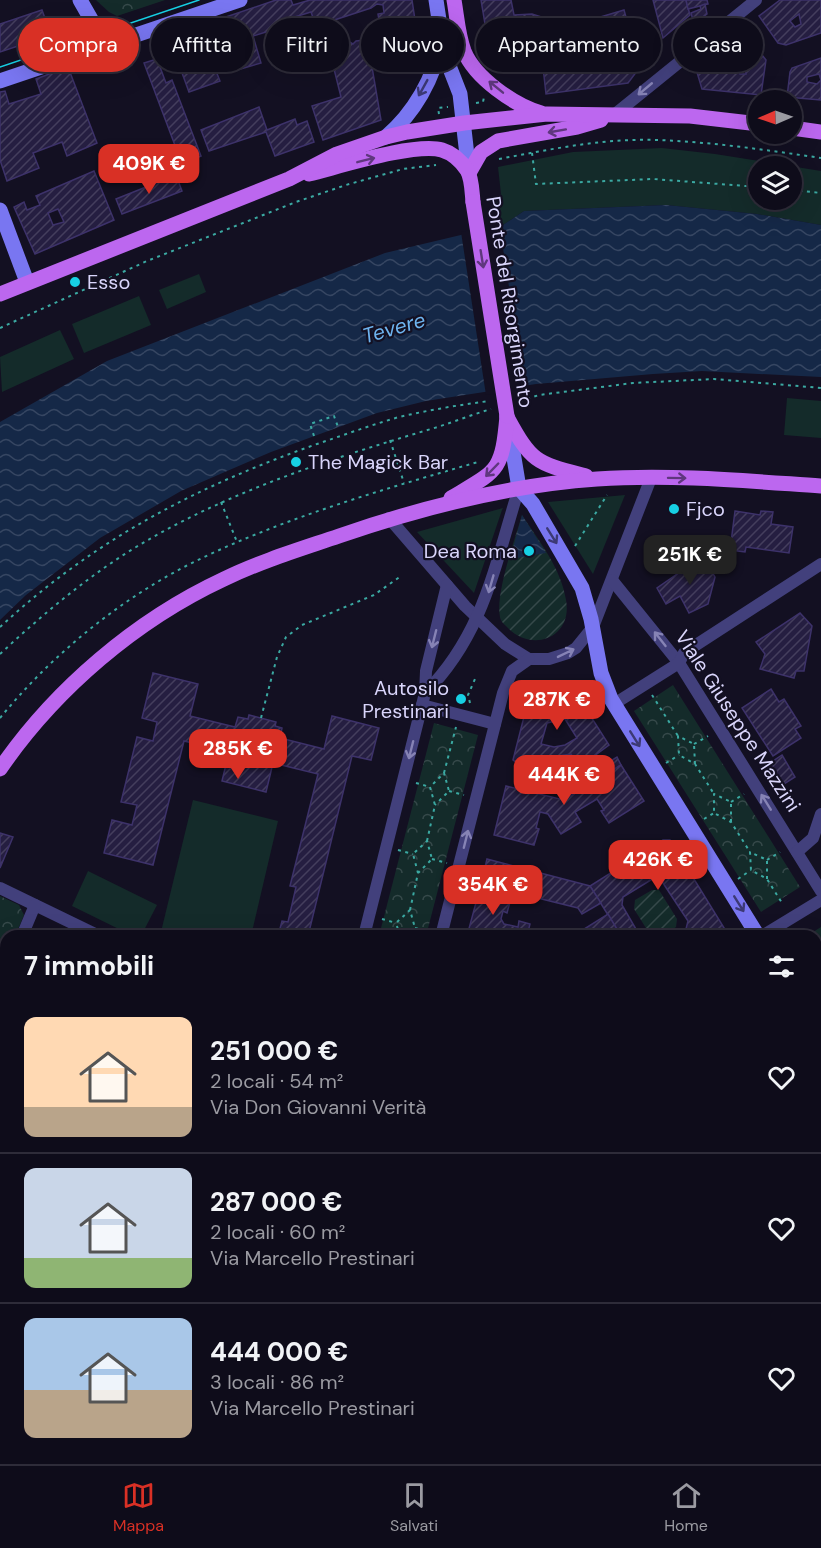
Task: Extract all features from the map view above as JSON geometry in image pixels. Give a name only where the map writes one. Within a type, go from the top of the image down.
[{"type":"main road","points":[[454,0],[459,30],[467,56],[480,74],[519,104],[547,114]]},
{"type":"main road","points":[[0,294],[289,179],[337,154],[386,137],[464,123],[547,114],[690,116],[748,123]]},
{"type":"main road","points":[[289,179],[381,156],[425,149],[441,150],[454,156],[469,173],[481,152],[498,141],[577,127],[614,115]]},
{"type":"main road","points":[[802,129],[821,132]]},
{"type":"main road","name":"Ponte del Risorgimento","points":[[469,173],[502,411]]},
{"type":"main road","points":[[502,411],[526,450],[538,460],[555,468],[598,479]]},
{"type":"main road","points":[[439,505],[483,479],[497,466],[503,451],[502,411]]},
{"type":"main road","points":[[0,769],[33,726],[61,697],[101,659],[150,621],[202,589],[239,572],[389,518],[519,488],[598,479],[734,480],[821,486]]},
{"type":"street","points":[[80,0],[90,18]]},
{"type":"street","points":[[139,33],[240,0]]},
{"type":"street","points":[[436,0],[438,18]]},
{"type":"street","points":[[614,115],[756,0]]},
{"type":"street","points":[[0,81],[26,72]]},
{"type":"street","points":[[386,137],[407,116],[431,72]]},
{"type":"street","name":"Ponte del Risorgimento","points":[[451,72],[459,94],[469,173]]},
{"type":"street","points":[[0,210],[27,282]]},
{"type":"street","name":"Ponte del Risorgimento","points":[[502,411],[519,488]]},
{"type":"street","points":[[389,518],[447,585],[504,644],[528,659],[549,659],[568,653],[579,645],[593,627],[651,478]]},
{"type":"street","points":[[423,699],[478,618],[519,488]]},
{"type":"street","points":[[519,488],[532,504],[576,577],[586,600],[601,673],[614,704],[756,930]]},
{"type":"street","points":[[614,704],[679,663],[684,653],[821,564]]},
{"type":"street","name":"Viale Giuseppe Mazzini","points":[[612,580],[679,663],[821,891]]},
{"type":"street","points":[[365,930],[423,699],[425,676],[447,585]]},
{"type":"street","points":[[437,930],[510,674],[528,659]]},
{"type":"street","points":[[423,699],[458,720],[495,724]]},
{"type":"street","points":[[797,852],[813,838],[821,814]]},
{"type":"street","points":[[0,888],[87,930]]},
{"type":"street","points":[[770,930],[821,900]]},
{"type":"street","points":[[25,930],[35,905]]},
{"type":"path","points":[[473,103],[483,102],[485,93]]},
{"type":"path","points":[[439,117],[438,108],[451,106]]},
{"type":"path","points":[[490,160],[588,143],[657,140],[821,158]]},
{"type":"path","points":[[532,153],[536,184],[653,179],[748,186]]},
{"type":"path","points":[[0,328],[147,261],[296,202],[403,169],[438,165]]},
{"type":"path","points":[[802,191],[821,193]]},
{"type":"path","points":[[518,399],[633,383],[714,379],[821,388]]},
{"type":"path","points":[[0,627],[33,597],[102,546],[139,522],[231,476],[398,417],[493,401]]},
{"type":"path","points":[[0,654],[45,614],[107,566],[166,530],[221,502],[322,463],[390,440],[502,411]]},
{"type":"path","points":[[314,436],[310,424],[334,416],[338,427]]},
{"type":"path","points":[[390,440],[404,483]]},
{"type":"path","points":[[574,547],[607,495]]},
{"type":"path","points":[[221,502],[237,542]]},
{"type":"path","points":[[261,718],[277,657],[286,637],[311,621],[374,595],[401,576]]},
{"type":"path","points":[[430,787],[444,773],[462,707],[469,708],[468,695],[475,680]]},
{"type":"path","points":[[652,694],[678,736],[679,755]]},
{"type":"path","points":[[678,736],[694,744]]},
{"type":"path","points":[[694,744],[708,736]]},
{"type":"path","points":[[694,744],[695,764]]},
{"type":"path","points":[[665,764],[679,755]]},
{"type":"path","points":[[679,755],[695,764],[714,794],[714,813]]},
{"type":"path","points":[[444,773],[449,791]]},
{"type":"path","points":[[416,782],[430,787]]},
{"type":"path","points":[[430,787],[435,805],[427,841],[432,859]]},
{"type":"path","points":[[449,791],[465,796]]},
{"type":"path","points":[[435,805],[449,791]]},
{"type":"path","points":[[714,794],[731,802]]},
{"type":"path","points":[[731,802],[744,794]]},
{"type":"path","points":[[731,802],[731,822]]},
{"type":"path","points":[[701,821],[714,813]]},
{"type":"path","points":[[714,813],[731,822],[750,852],[751,870]]},
{"type":"path","points":[[413,854],[427,841]]},
{"type":"path","points":[[398,850],[413,854]]},
{"type":"path","points":[[750,852],[767,860]]},
{"type":"path","points":[[767,860],[780,852]]},
{"type":"path","points":[[413,854],[418,873],[410,910],[415,928]]},
{"type":"path","points":[[432,859],[448,863]]},
{"type":"path","points":[[418,873],[432,859]]},
{"type":"path","points":[[767,860],[767,879]]},
{"type":"path","points":[[738,879],[751,870]]},
{"type":"path","points":[[751,870],[767,879],[782,903]]},
{"type":"path","points":[[396,923],[410,910]]},
{"type":"path","points":[[380,918],[396,923]]},
{"type":"path","points":[[396,923],[398,930]]},
{"type":"path","points":[[415,928],[422,930]]},
{"type":"green space","points":[[96,0],[165,0],[117,16]]},
{"type":"green space","points":[[662,148],[748,159],[748,210],[802,210],[802,168],[821,171],[821,225],[757,214],[666,205],[524,211],[503,225],[495,200],[501,194],[498,167],[573,152]]},
{"type":"green space","points":[[199,274],[206,292],[167,309],[159,290]]},
{"type":"green space","points":[[139,296],[151,325],[84,353],[72,324]]},
{"type":"green space","points":[[60,330],[74,359],[2,392],[0,357]]},
{"type":"green space","points":[[787,398],[821,401],[821,438],[784,435]]},
{"type":"green space","points":[[625,495],[593,574],[548,502]]},
{"type":"green space","points":[[503,508],[502,510],[474,593],[417,532]]},
{"type":"green space","points":[[522,515],[554,566],[566,600],[567,613],[563,624],[549,638],[539,640],[528,640],[518,636],[504,624],[500,617],[500,595],[503,581]]},
{"type":"green space","points":[[673,685],[800,887],[761,912],[634,711]]},
{"type":"green space","points":[[434,723],[478,735],[428,930],[381,930]]},
{"type":"green space","points":[[193,800],[278,821],[252,930],[161,930]]},
{"type":"green space","points":[[88,871],[157,905],[144,930],[121,930],[72,906]]},
{"type":"green space","points":[[652,890],[659,890],[677,919],[676,927],[672,930],[647,930],[634,909],[635,900]]},
{"type":"green space","points":[[0,896],[19,905],[24,915],[18,930],[0,930]]},
{"type":"water","name":"Tevere","points":[[666,205],[757,214],[821,225],[821,377],[702,371],[653,374],[536,384],[426,401],[377,413],[271,452],[181,491],[100,538],[26,595],[0,620],[0,422],[107,361],[385,253],[503,225],[524,211]]},
{"type":"water","points":[[522,515],[546,553],[510,559]]},
{"type":"pier","points":[[499,223],[525,389],[486,395],[461,232]]},
{"type":"building","points":[[276,0],[291,0],[293,5],[310,0],[412,0],[415,18],[379,18],[378,14],[384,13],[383,5],[377,4],[340,18],[313,18],[311,12],[291,18],[265,18],[265,32],[253,36],[253,18],[223,18]]},
{"type":"building","points":[[481,0],[511,0],[514,15],[532,14],[544,18],[484,18]]},
{"type":"building","points":[[653,0],[686,0],[690,15],[686,18],[673,18],[673,29],[663,38],[661,18],[658,18]]},
{"type":"building","points":[[686,0],[707,0],[708,4],[688,9]]},
{"type":"building","points":[[780,0],[821,0],[821,33],[786,45],[778,43],[763,22],[763,18],[759,16]],"holes":[[[799,14],[801,24],[795,27],[790,21]]]},
{"type":"building","points":[[705,4],[707,14],[702,18],[692,18],[691,13],[701,9],[700,6]]},
{"type":"building","points":[[42,10],[45,18],[18,18]]},
{"type":"building","points":[[624,10],[626,18],[597,18]]},
{"type":"building","points":[[18,18],[18,46],[0,52],[0,24]]},
{"type":"building","points":[[253,36],[261,63],[253,65]]},
{"type":"building","points":[[361,40],[361,72],[373,72],[381,120],[323,140],[312,106],[341,97],[335,72],[349,72],[349,42],[353,44]]},
{"type":"building","points":[[763,56],[766,60],[762,90],[748,90],[748,94],[702,89],[697,72],[746,74],[746,72],[763,72]]},
{"type":"building","points":[[821,58],[821,80],[821,100],[802,98],[802,90],[788,90],[792,68]],"holes":[[[819,74],[821,80],[817,84],[807,82],[807,77]]]},
{"type":"building","points":[[151,61],[151,72],[162,72],[166,83],[172,80],[201,156],[182,164],[144,63]]},
{"type":"building","points":[[55,72],[70,72],[97,143],[67,156],[62,142],[33,153],[39,168],[7,181],[0,160],[0,92],[5,91],[9,104],[41,94],[36,79]]},
{"type":"building","points":[[182,72],[216,72],[220,81],[189,92]]},
{"type":"building","points":[[544,72],[636,72],[628,83],[546,94]]},
{"type":"building","points":[[259,107],[267,130],[295,119],[297,125],[307,121],[314,142],[275,156],[266,132],[209,151],[201,130]]},
{"type":"building","points":[[94,171],[114,220],[35,254],[14,207],[24,202],[27,210],[40,205],[36,196]],"holes":[[[58,209],[64,222],[53,225],[48,213]]]},
{"type":"building","points":[[176,175],[182,191],[122,214],[116,199]]},
{"type":"building","points":[[735,511],[760,515],[761,511],[773,512],[771,524],[793,527],[789,553],[746,547],[745,552],[730,550]]},
{"type":"building","points":[[703,556],[715,577],[708,604],[689,613],[680,596],[666,604],[657,588]]},
{"type":"building","points":[[800,613],[812,626],[804,671],[796,671],[794,678],[760,669],[765,654],[756,642]]},
{"type":"building","points":[[153,673],[198,684],[190,716],[235,727],[238,717],[248,719],[249,715],[276,722],[275,726],[282,728],[280,738],[324,749],[332,716],[379,728],[371,760],[352,756],[309,930],[280,930],[282,921],[288,922],[296,887],[290,886],[318,774],[273,763],[266,792],[222,781],[229,752],[184,741],[153,865],[104,853],[112,820],[132,825],[137,805],[121,802],[137,737],[153,741],[157,722],[142,718]]},
{"type":"building","points":[[572,687],[609,745],[594,756],[577,764],[571,754],[551,757],[548,773],[522,767],[513,760],[530,693],[554,694]],"holes":[[[565,719],[577,738],[565,745],[554,747],[541,744],[547,723]]]},
{"type":"building","points":[[771,689],[779,702],[784,699],[801,726],[795,729],[801,738],[773,756],[742,708]]},
{"type":"building","points":[[782,755],[795,777],[784,784],[770,763]]},
{"type":"building","points":[[617,757],[621,765],[571,796],[566,788]]},
{"type":"building","points":[[621,765],[644,801],[609,823],[597,799],[575,812],[581,822],[561,834],[548,814],[540,812],[536,828],[539,829],[534,845],[494,835],[506,786],[564,800]]},
{"type":"building","points":[[0,833],[13,837],[0,868]]},
{"type":"building","points":[[663,840],[670,840],[725,930],[684,930],[688,921],[661,880],[654,878],[623,897],[622,905],[637,930],[617,930],[590,886]]},
{"type":"building","points":[[487,859],[590,886],[601,903],[582,914],[578,908],[481,884]]},
{"type":"building","points":[[481,884],[502,890],[500,899],[510,902],[507,913],[503,911],[501,919],[504,924],[518,927],[519,921],[530,924],[528,930],[469,930]]},
{"type":"building","points":[[608,914],[617,930],[583,930]]},
{"type":"tram line","points":[[0,67],[199,0]]},
{"type":"place","name":"Esso","points":[[75,282]]},
{"type":"place","name":"The Magick Bar","points":[[296,462]]},
{"type":"place","name":"Fjco","points":[[674,509]]},
{"type":"place","name":"Dea Roma","points":[[529,551]]},
{"type":"place","name":"Autosilo Prestinari","points":[[461,699]]}]
